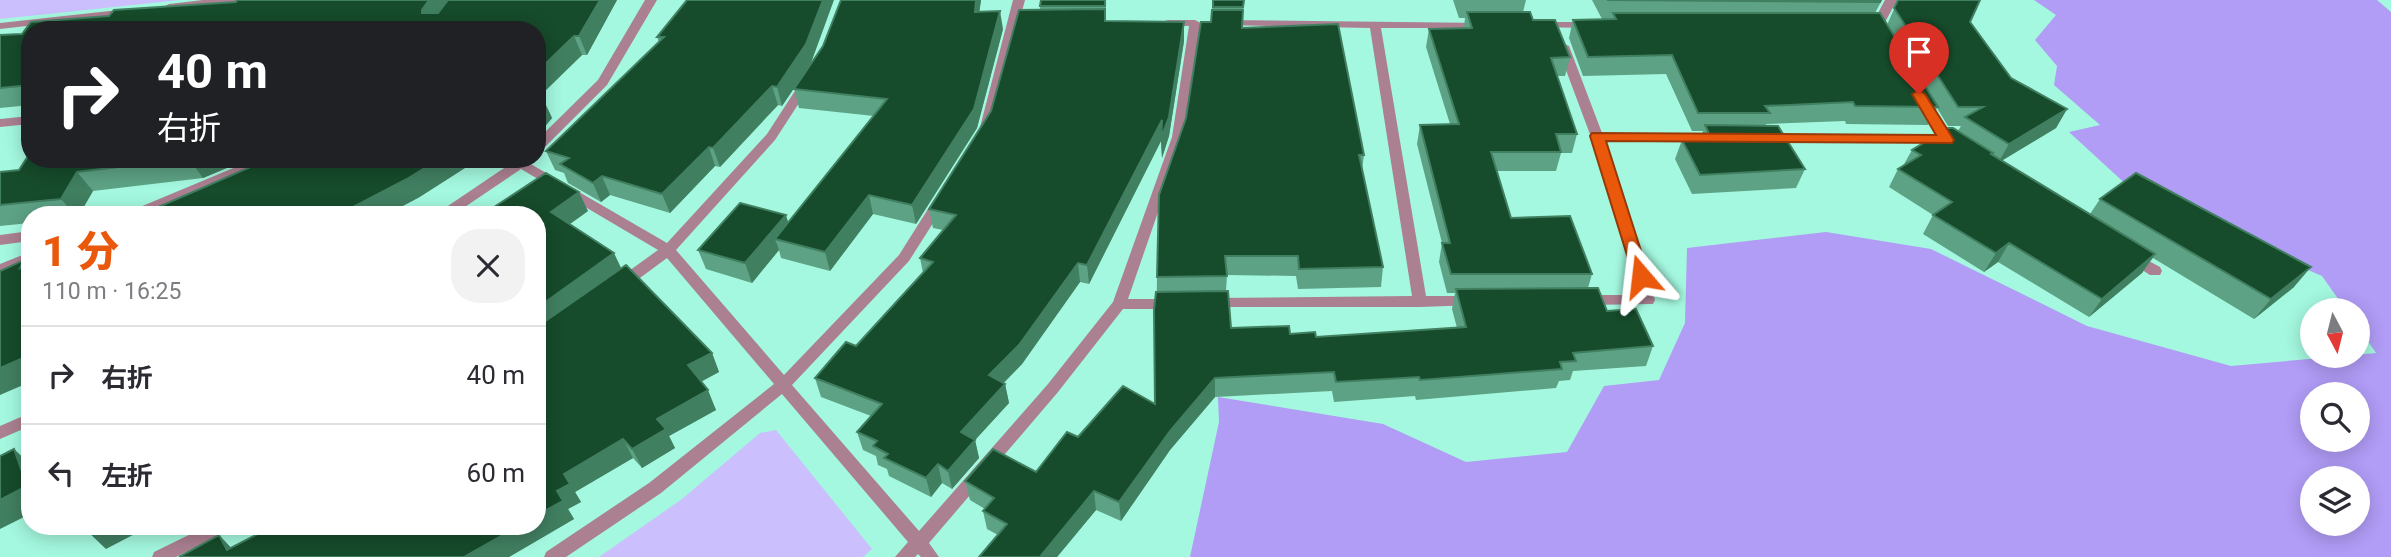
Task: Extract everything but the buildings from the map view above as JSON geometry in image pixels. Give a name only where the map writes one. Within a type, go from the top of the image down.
[{"type":"street","points":[[151,9],[234,0]]},
{"type":"street","points":[[546,139],[603,82],[651,0]]},
{"type":"street","points":[[978,141],[985,129],[1018,0]]},
{"type":"street","points":[[1877,26],[1891,0]]},
{"type":"street","points":[[43,21],[138,10]]},
{"type":"street","points":[[1014,22],[1042,22]]},
{"type":"street","points":[[1154,23],[1500,25]]},
{"type":"street","points":[[903,557],[919,543],[1053,388],[1119,304],[1178,137],[1195,23]]},
{"type":"street","points":[[0,26],[21,24]]},
{"type":"street","points":[[1375,24],[1420,302]]},
{"type":"street","points":[[1527,25],[1597,25]]},
{"type":"street","points":[[1555,25],[1597,136],[1648,300],[1567,300]]},
{"type":"street","points":[[1863,26],[1877,26]]},
{"type":"street","points":[[1877,26],[1884,38]]},
{"type":"street","points":[[614,290],[668,250],[771,136],[812,74]]},
{"type":"street","points":[[1597,136],[1952,143],[1919,94]]},
{"type":"street","points":[[0,123],[21,121]]},
{"type":"street","points":[[155,206],[245,168]]},
{"type":"street","points":[[456,206],[509,168]]},
{"type":"street","points":[[531,168],[668,250],[931,557]]},
{"type":"street","points":[[552,557],[655,488],[783,385],[904,258],[948,188]]},
{"type":"street","points":[[0,240],[21,237]]},
{"type":"street","points":[[2120,249],[2155,271]]},
{"type":"street","points":[[0,270],[21,261]]},
{"type":"street","points":[[1119,304],[1487,301]]},
{"type":"street","points":[[0,433],[21,423]]},
{"type":"street","points":[[160,557],[204,535]]},
{"type":"shaded area","points":[[0,0],[180,0],[0,19]]},
{"type":"shaded area","points":[[2034,0],[2377,0],[2391,12],[2391,557],[1190,557],[1219,422],[1218,397],[1383,424],[1466,462],[1567,452],[1604,386],[1659,380],[1685,323],[1687,248],[1826,232],[1931,249],[2087,326],[2231,366],[2300,360],[2300,368],[2370,368],[2370,354],[2376,353],[2370,344],[2370,298],[2338,298],[2322,276],[2142,199],[2069,132],[2100,125],[2054,85],[2057,66],[2035,40],[2056,15]]},
{"type":"shaded area","points":[[776,430],[872,549],[863,557],[599,557],[682,499],[760,433]]},
{"type":"route","points":[[1641,276],[1597,136],[1947,140],[1919,94]]}]
